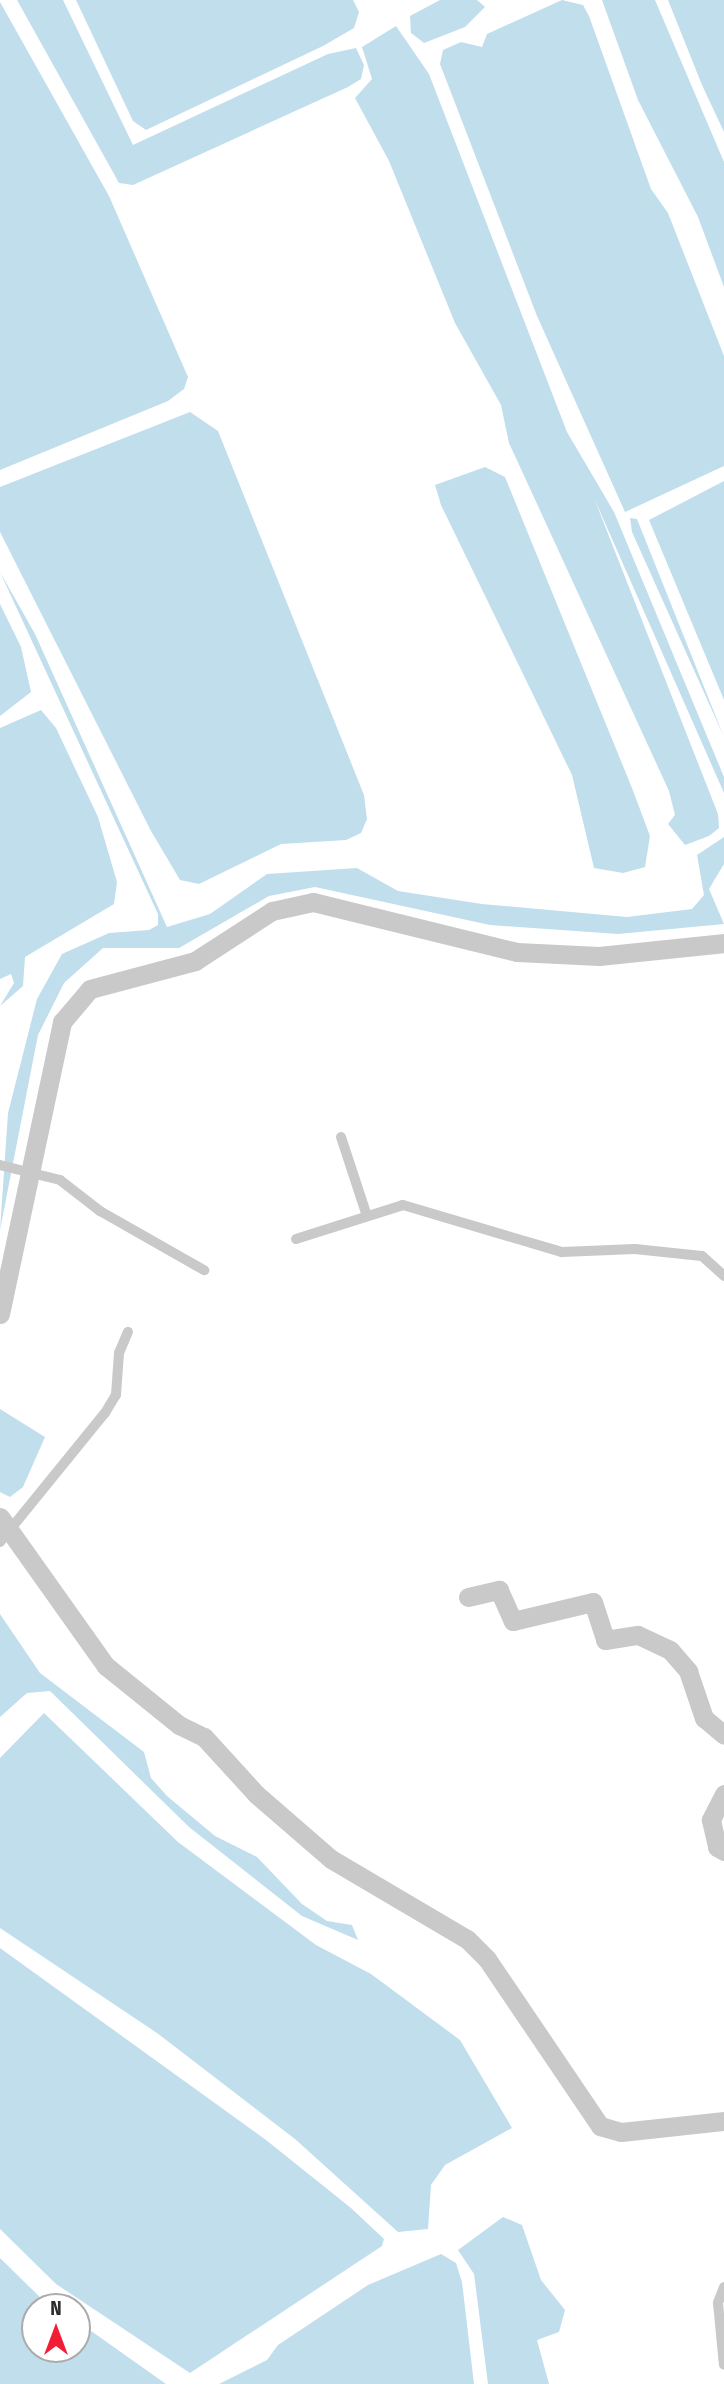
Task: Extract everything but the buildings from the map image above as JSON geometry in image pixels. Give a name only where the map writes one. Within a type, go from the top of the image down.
[{"type":"street","points":[[0,1314],[26,1169],[62,1022],[77,998],[125,978],[195,961],[272,911],[313,902],[332,904],[461,943],[517,952],[599,957],[724,943]]},
{"type":"street","points":[[4,1530],[106,1666],[179,1725],[204,1737],[256,1794],[331,1859],[467,1939],[487,1959],[600,2126],[621,2132],[724,2122]]},
{"type":"street","points":[[468,1597],[499,1590],[513,1621],[593,1602],[605,1640],[638,1635],[670,1650],[688,1671],[704,1718],[724,1735]]},
{"type":"street","points":[[724,1794],[711,1820],[717,1847],[724,1851]]},
{"type":"lane","points":[[341,1137],[368,1216]]},
{"type":"lane","points":[[0,1165],[26,1169],[60,1180],[100,1211],[204,1270]]},
{"type":"lane","points":[[296,1239],[403,1205],[424,1207],[562,1252],[635,1249],[702,1256],[724,1276]]},
{"type":"lane","points":[[4,1530],[116,1395],[118,1353],[128,1332]]},
{"type":"lane","points":[[724,2287],[718,2303],[724,2365]]},
{"type":"water","points":[[17,0],[63,0],[133,145],[328,54],[356,48],[364,65],[361,79],[348,87],[133,185],[119,183]]},
{"type":"water","points":[[76,0],[353,0],[359,12],[354,28],[323,46],[146,130],[133,121]]},
{"type":"water","points":[[440,0],[477,0],[485,7],[465,27],[424,43],[411,33],[410,16]]},
{"type":"water","points":[[562,0],[583,5],[589,16],[651,189],[668,213],[724,356],[724,466],[625,512],[537,316],[440,64],[443,50],[461,42],[482,47],[487,34]]},
{"type":"water","points":[[602,0],[655,0],[724,162],[724,287],[698,217],[638,100]]},
{"type":"water","points":[[668,0],[724,0],[724,132],[702,85]]},
{"type":"water","points":[[0,2],[109,196],[188,377],[184,389],[168,401],[0,470]]},
{"type":"water","points":[[396,26],[429,74],[567,432],[614,512],[724,777],[724,793],[594,498],[718,814],[719,828],[709,836],[685,845],[668,824],[675,815],[669,791],[509,443],[501,405],[455,323],[389,161],[355,98],[372,79],[362,47]]},
{"type":"water","points":[[190,412],[218,431],[364,795],[367,819],[361,833],[346,840],[281,844],[199,884],[180,880],[151,831],[0,532],[0,487]]},
{"type":"water","points":[[485,467],[505,477],[632,788],[650,836],[645,867],[623,873],[594,868],[572,775],[441,505],[435,485]]},
{"type":"water","points":[[724,481],[724,700],[649,520]]},
{"type":"water","points":[[630,518],[637,519],[724,737],[632,532]]},
{"type":"water","points":[[0,572],[35,634],[167,927],[210,914],[267,874],[357,868],[398,891],[482,904],[627,917],[692,909],[704,895],[697,855],[724,837],[724,864],[709,889],[724,924],[618,934],[490,925],[315,887],[269,896],[179,948],[103,948],[64,983],[38,1035],[0,1230],[8,1113],[37,999],[62,954],[109,933],[149,930],[158,925],[158,914]]},
{"type":"water","points":[[0,604],[21,647],[31,692],[0,716]]},
{"type":"water","points":[[41,710],[56,728],[98,817],[117,882],[114,904],[25,957],[23,986],[0,1006],[14,983],[11,974],[0,979],[0,728]]},
{"type":"water","points":[[0,1409],[45,1437],[23,1487],[10,1497],[0,1492]]},
{"type":"water","points":[[0,1614],[40,1673],[144,1752],[151,1778],[167,1796],[215,1836],[257,1857],[302,1904],[327,1921],[352,1925],[358,1940],[302,1916],[189,1827],[50,1691],[27,1693],[0,1717]]},
{"type":"water","points":[[44,1713],[178,1842],[316,1945],[371,1974],[460,2040],[512,2128],[445,2165],[431,2185],[428,2229],[398,2232],[295,2139],[157,2033],[0,1928],[0,1758]]},
{"type":"water","points":[[0,1948],[266,2140],[351,2208],[384,2239],[382,2246],[190,2373],[91,2307],[91,2293],[70,2293],[56,2284],[0,2229]]},
{"type":"water","points":[[503,2217],[522,2225],[541,2280],[565,2310],[559,2332],[537,2340],[549,2384],[488,2384],[474,2274],[458,2250]]},
{"type":"water","points":[[441,2254],[456,2263],[462,2282],[474,2384],[219,2384],[267,2360],[278,2345],[368,2285]]},
{"type":"water","points":[[0,2258],[36,2293],[21,2293],[21,2363],[91,2363],[91,2331],[166,2384],[0,2384]]}]
